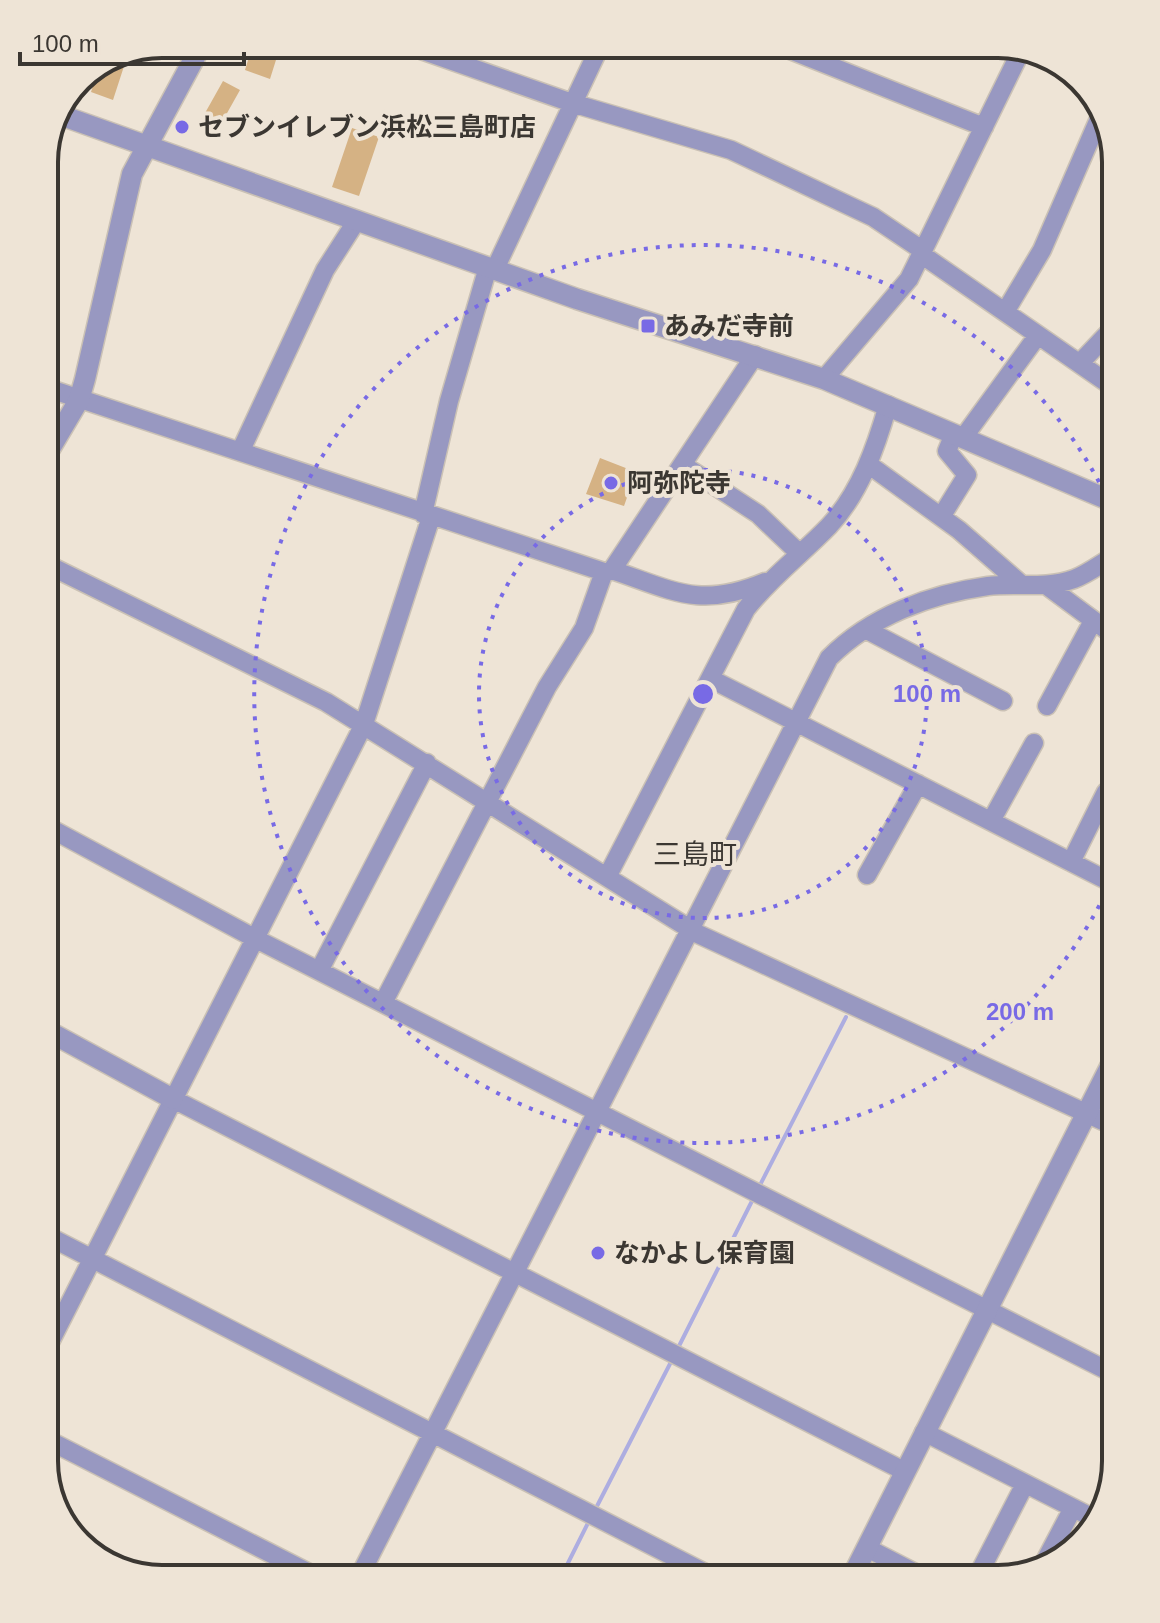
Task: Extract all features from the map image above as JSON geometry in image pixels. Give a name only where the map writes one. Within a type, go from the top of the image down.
[{"type":"street","points":[[58,435],[79,400],[132,174],[195,58]]},
{"type":"street","points":[[444,58],[572,103],[731,150],[861,210],[1102,379]]},
{"type":"street","points":[[58,1326],[364,724],[427,515],[449,401],[491,268],[594,58]]},
{"type":"street","points":[[810,58],[984,127]]},
{"type":"street","points":[[824,379],[909,279],[1017,60]]},
{"type":"street","points":[[68,118],[491,268],[824,379],[1102,497]]},
{"type":"street","points":[[1005,312],[1042,250],[1096,127]]},
{"type":"street","points":[[241,450],[325,270],[357,220]]},
{"type":"street","points":[[941,517],[967,475],[947,451],[1038,335]]},
{"type":"street","points":[[1080,363],[1102,340]]},
{"type":"street","points":[[383,1003],[547,687],[584,628],[608,571],[755,355]]},
{"type":"street","points":[[58,392],[241,450],[427,515],[691,597],[739,593],[768,581]]},
{"type":"street","points":[[607,877],[746,609],[768,581],[830,525],[868,464],[888,405]]},
{"type":"street","points":[[868,464],[941,517],[1022,585]]},
{"type":"street","points":[[683,465],[758,514],[799,553]]},
{"type":"street","points":[[365,1565],[829,658],[885,616],[930,599],[988,586],[1046,585],[1074,579],[1102,563]]},
{"type":"street","points":[[58,570],[364,724],[689,929],[1102,1120]]},
{"type":"street","points":[[1046,585],[1102,627]]},
{"type":"street","points":[[1047,706],[1093,621]]},
{"type":"street","points":[[865,629],[1003,701]]},
{"type":"street","points":[[711,679],[1102,878]]},
{"type":"street","points":[[991,821],[1034,743]]},
{"type":"street","points":[[319,971],[427,763]]},
{"type":"street","points":[[867,875],[918,784]]},
{"type":"street","points":[[1071,862],[1102,800]]},
{"type":"street","points":[[58,833],[256,939],[987,1309],[1102,1363]]},
{"type":"street","points":[[58,1037],[173,1099],[904,1471]]},
{"type":"street","points":[[858,1565],[1102,1083]]},
{"type":"street","points":[[58,1241],[690,1565]]},
{"type":"street","points":[[924,1432],[1087,1515]]},
{"type":"street","points":[[58,1445],[293,1565]]},
{"type":"street","points":[[983,1565],[1025,1484]]},
{"type":"street","points":[[1051,1551],[1073,1508]]},
{"type":"street","points":[[867,1548],[900,1565]]},
{"type":"building","points":[[249,58],[277,58],[270,79],[245,70]]},
{"type":"building","points":[[124,66],[113,100],[91,92],[94,84]]},
{"type":"building","points":[[223,81],[240,90],[217,131],[200,122]]},
{"type":"building","points":[[352,128],[379,137],[359,196],[332,187]]},
{"type":"building","name":"阿弥陀寺","points":[[600,458],[636,472],[624,506],[586,494]]},
{"type":"waterway","points":[[758,1189],[846,1017]]},
{"type":"waterway","points":[[677,1350],[754,1197]]},
{"type":"waterway","points":[[595,1510],[673,1358]]},
{"type":"waterway","points":[[567,1565],[589,1521]]},
{"type":"place","name":"セブンイレブン浜松三島町店","points":[[182,127]]},
{"type":"place","name":"あみだ寺前","points":[[648,326]]},
{"type":"place","name":"阿弥陀寺","points":[[611,483]]},
{"type":"place","name":"なかよし保育園","points":[[598,1253]]},
{"type":"district","name":"三島町","points":[[695,854]]}]
